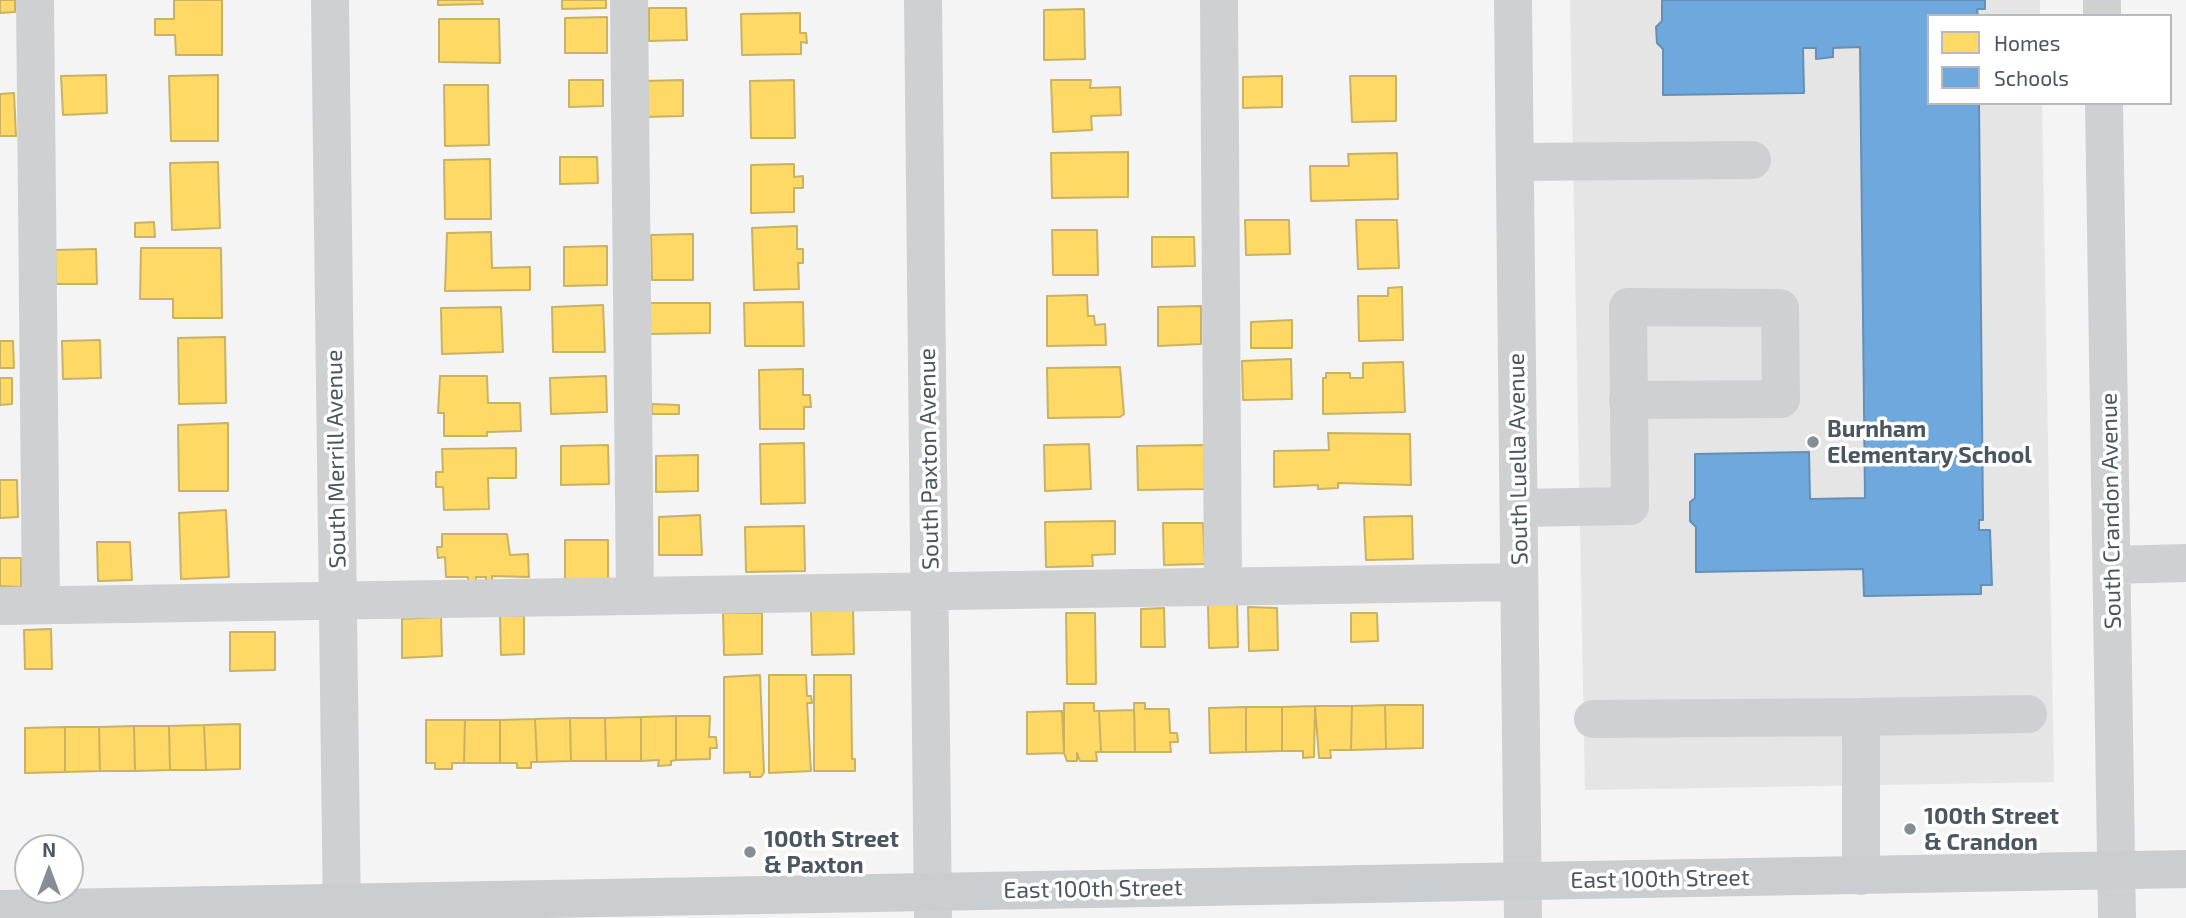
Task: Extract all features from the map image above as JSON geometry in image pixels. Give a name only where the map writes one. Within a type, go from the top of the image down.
[{"type":"main road","name":"East 100th Street","points":[[0,909],[342,910],[1523,900],[1861,876],[2186,869]]},
{"type":"street","points":[[35,0],[41,606]]},
{"type":"street","name":"South Merrill Avenue","points":[[330,0],[342,910]]},
{"type":"street","points":[[629,0],[635,596]]},
{"type":"street","name":"South Paxton Avenue","points":[[923,0],[933,905]]},
{"type":"street","points":[[1219,0],[1223,587]]},
{"type":"street","name":"South Luella Avenue","points":[[1513,0],[1523,900]]},
{"type":"street","name":"South Crandon Avenue","points":[[2104,105],[2116,918]]},
{"type":"street","points":[[1515,162],[1752,160]]},
{"type":"street","points":[[1519,508],[1630,506],[1628,400],[1628,307],[1780,308],[1781,399],[1628,400]]},
{"type":"street","points":[[2112,565],[2186,563]]},
{"type":"street","points":[[0,606],[1519,582]]},
{"type":"street","points":[[1593,719],[2028,714]]},
{"type":"street","points":[[1861,717],[1861,876]]},
{"type":"shaded area","name":"Burnham Elementary School","points":[[1570,0],[2040,0],[2040,14],[1927,14],[1927,105],[2042,105],[2054,782],[1585,790]]},
{"type":"building: Homes","points":[[0,0],[15,0],[15,12],[0,13]]},
{"type":"building: Homes","points":[[174,0],[222,0],[222,55],[176,55],[175,35],[155,35],[155,19],[174,19]]},
{"type":"building: Homes","points":[[438,0],[482,0],[483,4],[438,5]]},
{"type":"building: Homes","points":[[562,0],[606,0],[606,8],[562,9]]},
{"type":"building: Homes","points":[[649,8],[686,8],[687,40],[649,41]]},
{"type":"building: Homes","points":[[1084,9],[1085,59],[1044,60],[1044,10]]},
{"type":"building: Homes","points":[[800,13],[800,33],[806,33],[807,43],[801,42],[801,54],[742,55],[741,14]]},
{"type":"building: Homes","points":[[607,17],[607,53],[565,53],[565,18]]},
{"type":"building: Homes","points":[[439,19],[499,19],[500,63],[439,62]]},
{"type":"building: Homes","points":[[106,75],[107,113],[63,115],[61,76]]},
{"type":"building: Homes","points":[[218,75],[218,141],[171,141],[169,76]]},
{"type":"building: Homes","points":[[1282,76],[1282,107],[1243,108],[1243,77]]},
{"type":"building: Homes","points":[[1350,76],[1396,76],[1396,121],[1352,122]]},
{"type":"building: Homes","points":[[569,80],[603,80],[603,106],[569,107]]},
{"type":"building: Homes","points":[[683,80],[683,116],[644,117],[644,81]]},
{"type":"building: Homes","points":[[794,80],[795,138],[751,138],[750,81]]},
{"type":"building: Homes","points":[[1051,80],[1091,80],[1090,88],[1120,87],[1121,115],[1091,116],[1092,130],[1053,132]]},
{"type":"building: Homes","points":[[444,85],[488,85],[489,145],[445,146]]},
{"type":"building: Homes","points":[[14,93],[16,136],[0,136],[0,94]]},
{"type":"building: Homes","points":[[1128,152],[1128,197],[1052,198],[1051,153]]},
{"type":"building: Homes","points":[[1397,153],[1398,199],[1311,201],[1310,166],[1349,166],[1348,154]]},
{"type":"building: Homes","points":[[560,157],[597,157],[598,183],[560,184]]},
{"type":"building: Homes","points":[[490,159],[491,219],[445,219],[444,160]]},
{"type":"building: Homes","points":[[218,162],[220,228],[172,230],[170,163]]},
{"type":"building: Homes","points":[[794,164],[794,177],[803,176],[803,188],[794,188],[794,212],[751,213],[751,165]]},
{"type":"building: Homes","points":[[1245,220],[1289,220],[1290,254],[1246,255]]},
{"type":"building: Homes","points":[[1356,220],[1397,220],[1399,268],[1358,269]]},
{"type":"building: Homes","points":[[154,222],[155,237],[135,237],[135,223]]},
{"type":"building: Homes","points":[[797,226],[797,249],[803,249],[803,263],[798,263],[799,289],[754,290],[752,228]]},
{"type":"building: Homes","points":[[1052,230],[1097,230],[1098,275],[1053,275]]},
{"type":"building: Homes","points":[[491,232],[492,268],[530,267],[530,290],[445,291],[447,233]]},
{"type":"building: Homes","points":[[693,234],[693,280],[652,280],[651,235]]},
{"type":"building: Homes","points":[[1152,237],[1194,237],[1195,266],[1152,267]]},
{"type":"building: Homes","points":[[607,246],[607,285],[564,286],[564,247]]},
{"type":"building: Homes","points":[[141,248],[221,248],[222,318],[173,318],[173,299],[140,299]]},
{"type":"building: Homes","points":[[96,249],[97,284],[56,284],[55,250]]},
{"type":"building: Homes","points":[[1402,287],[1403,340],[1359,341],[1358,296],[1388,296],[1388,288]]},
{"type":"building: Homes","points":[[1087,295],[1088,316],[1094,316],[1095,325],[1105,324],[1106,345],[1047,346],[1047,296]]},
{"type":"building: Homes","points":[[803,302],[804,346],[745,346],[744,303]]},
{"type":"building: Homes","points":[[650,303],[710,303],[710,333],[650,334]]},
{"type":"building: Homes","points":[[603,305],[605,352],[553,352],[552,307]]},
{"type":"building: Homes","points":[[1201,306],[1201,344],[1158,346],[1158,307]]},
{"type":"building: Homes","points":[[501,307],[503,352],[442,354],[441,308]]},
{"type":"building: Homes","points":[[1292,320],[1292,348],[1251,348],[1251,322]]},
{"type":"building: Homes","points":[[225,337],[226,403],[179,404],[178,338]]},
{"type":"building: Homes","points":[[100,340],[101,378],[63,379],[62,341]]},
{"type":"building: Homes","points":[[0,341],[13,341],[14,368],[0,368]]},
{"type":"building: Homes","points":[[1291,359],[1292,399],[1243,400],[1242,361]]},
{"type":"building: Homes","points":[[1403,362],[1405,412],[1323,414],[1323,378],[1326,378],[1326,373],[1350,373],[1350,378],[1363,378],[1363,363]]},
{"type":"building: Homes","points":[[1120,367],[1124,414],[1120,417],[1048,418],[1047,368]]},
{"type":"building: Homes","points":[[803,369],[803,395],[810,395],[811,407],[804,407],[804,429],[760,429],[759,370]]},
{"type":"building: Homes","points":[[440,376],[487,376],[488,403],[520,403],[521,431],[487,432],[487,436],[444,436],[444,413],[438,413]]},
{"type":"building: Homes","points":[[606,376],[607,412],[551,414],[550,378]]},
{"type":"building: Homes","points":[[0,378],[12,378],[12,404],[0,405]]},
{"type":"building: Homes","points":[[652,404],[679,405],[679,414],[652,414]]},
{"type":"building: Homes","points":[[228,423],[228,491],[179,491],[178,425]]},
{"type":"building: Homes","points":[[1328,433],[1410,434],[1411,485],[1338,483],[1338,488],[1318,489],[1318,485],[1274,487],[1274,451],[1329,450]]},
{"type":"building: Homes","points":[[804,443],[805,503],[761,504],[760,444]]},
{"type":"building: Homes","points":[[1089,444],[1091,489],[1045,491],[1044,445]]},
{"type":"building: Homes","points":[[608,445],[609,484],[561,485],[561,446]]},
{"type":"building: Homes","points":[[1204,445],[1205,489],[1138,490],[1137,446]]},
{"type":"building: Homes","points":[[516,448],[516,478],[488,478],[489,509],[444,510],[443,487],[436,487],[436,472],[443,472],[442,449]]},
{"type":"building: Homes","points":[[698,455],[698,491],[656,492],[656,456]]},
{"type":"building: Homes","points":[[0,480],[17,480],[18,517],[0,518]]},
{"type":"building: Homes","points":[[226,510],[229,577],[181,579],[179,513]]},
{"type":"building: Homes","points":[[700,515],[702,555],[659,555],[659,517]]},
{"type":"building: Homes","points":[[1412,516],[1413,559],[1366,560],[1364,517]]},
{"type":"building: Homes","points":[[1115,521],[1115,554],[1092,555],[1093,566],[1046,567],[1045,522]]},
{"type":"building: Homes","points":[[1163,523],[1203,523],[1205,564],[1164,565]]},
{"type":"building: Homes","points":[[804,526],[805,571],[746,572],[745,527]]},
{"type":"building: Homes","points":[[442,534],[507,534],[510,555],[528,554],[529,577],[492,576],[492,581],[486,581],[486,577],[476,577],[476,583],[468,583],[468,577],[446,577],[445,557],[438,558],[437,547],[442,547]]},
{"type":"building: Homes","points":[[565,540],[608,540],[608,579],[565,579]]},
{"type":"building: Homes","points":[[97,542],[130,542],[132,580],[98,581]]},
{"type":"building: Homes","points":[[0,558],[21,558],[21,587],[0,586]]},
{"type":"building: Homes","points":[[1208,604],[1237,604],[1238,647],[1209,648]]},
{"type":"building: Homes","points":[[1248,607],[1277,608],[1278,650],[1249,651]]},
{"type":"building: Homes","points":[[853,608],[854,654],[812,655],[811,609]]},
{"type":"building: Homes","points":[[1164,608],[1165,647],[1141,647],[1141,609]]},
{"type":"building: Homes","points":[[723,613],[762,613],[762,654],[724,655]]},
{"type":"building: Homes","points":[[1066,613],[1095,613],[1096,684],[1067,684]]},
{"type":"building: Homes","points":[[1351,613],[1377,613],[1378,641],[1351,642]]},
{"type":"building: Homes","points":[[500,616],[524,616],[524,654],[501,655]]},
{"type":"building: Homes","points":[[441,617],[442,656],[402,658],[402,619]]},
{"type":"building: Homes","points":[[51,629],[52,669],[25,669],[24,630]]},
{"type":"building: Homes","points":[[230,632],[275,632],[275,670],[230,671]]},
{"type":"building: Homes","points":[[760,675],[764,772],[761,777],[750,777],[750,772],[724,773],[724,677]]},
{"type":"building: Homes","points":[[769,675],[806,675],[807,696],[811,696],[812,703],[807,703],[811,771],[769,773]]},
{"type":"building: Homes","points":[[814,675],[851,675],[852,759],[855,759],[855,771],[814,771]]},
{"type":"building: Homes","points":[[1064,703],[1094,703],[1094,711],[1099,711],[1101,752],[1096,752],[1097,761],[1080,761],[1077,753],[1077,761],[1067,761],[1064,753]]},
{"type":"building: Homes","points":[[1134,703],[1145,703],[1145,709],[1169,709],[1170,733],[1177,733],[1178,742],[1170,742],[1171,752],[1135,752]]},
{"type":"building: Homes","points":[[1385,705],[1386,749],[1351,750],[1352,706]]},
{"type":"building: Homes","points":[[1385,705],[1423,705],[1423,748],[1386,749]]},
{"type":"building: Homes","points":[[1315,706],[1314,757],[1303,758],[1303,751],[1282,751],[1282,707]]},
{"type":"building: Homes","points":[[1315,706],[1352,706],[1351,750],[1330,750],[1331,758],[1319,758]]},
{"type":"building: Homes","points":[[1246,707],[1246,752],[1210,753],[1209,708]]},
{"type":"building: Homes","points":[[1246,707],[1282,707],[1282,751],[1246,752]]},
{"type":"building: Homes","points":[[1134,710],[1135,752],[1101,752],[1099,711]]},
{"type":"building: Homes","points":[[1062,711],[1064,753],[1027,754],[1027,712]]},
{"type":"building: Homes","points":[[676,716],[676,760],[671,761],[671,765],[658,766],[659,760],[641,761],[641,717]]},
{"type":"building: Homes","points":[[676,716],[710,716],[709,737],[716,737],[717,748],[710,748],[710,759],[676,760]]},
{"type":"building: Homes","points":[[641,717],[641,761],[606,761],[605,718]]},
{"type":"building: Homes","points":[[570,718],[571,761],[537,762],[535,719]]},
{"type":"building: Homes","points":[[570,718],[605,718],[606,761],[571,761]]},
{"type":"building: Homes","points":[[535,719],[537,762],[531,762],[531,768],[517,768],[517,763],[500,763],[500,720]]},
{"type":"building: Homes","points":[[426,720],[465,720],[464,763],[452,763],[452,769],[435,769],[435,763],[426,763]]},
{"type":"building: Homes","points":[[465,720],[500,720],[500,763],[464,763]]},
{"type":"building: Homes","points":[[240,724],[240,769],[206,770],[204,725]]},
{"type":"building: Homes","points":[[204,725],[206,770],[170,770],[169,726]]},
{"type":"building: Homes","points":[[134,726],[135,771],[100,771],[99,727]]},
{"type":"building: Homes","points":[[134,726],[169,726],[170,770],[135,771]]},
{"type":"building: Homes","points":[[65,727],[65,772],[25,773],[25,728]]},
{"type":"building: Homes","points":[[65,727],[99,727],[100,771],[65,772]]},
{"type":"building: Schools","points":[[1662,0],[1985,0],[1985,9],[1977,9],[1978,14],[1927,14],[1927,105],[1979,105],[1983,520],[1979,520],[1979,530],[1990,530],[1992,585],[1981,585],[1981,594],[1864,596],[1863,569],[1696,572],[1696,527],[1690,521],[1690,502],[1695,498],[1695,454],[1809,452],[1810,499],[1865,498],[1860,47],[1833,48],[1833,57],[1816,59],[1816,48],[1803,48],[1804,93],[1663,95],[1663,49],[1657,43],[1656,27],[1662,21]]},
{"type":"place","name":"Burnham Elementary School","points":[[1813,442]]},
{"type":"place","name":"100th Street & Crandon","points":[[1910,829]]},
{"type":"place","name":"100th Street & Paxton","points":[[750,852]]}]
